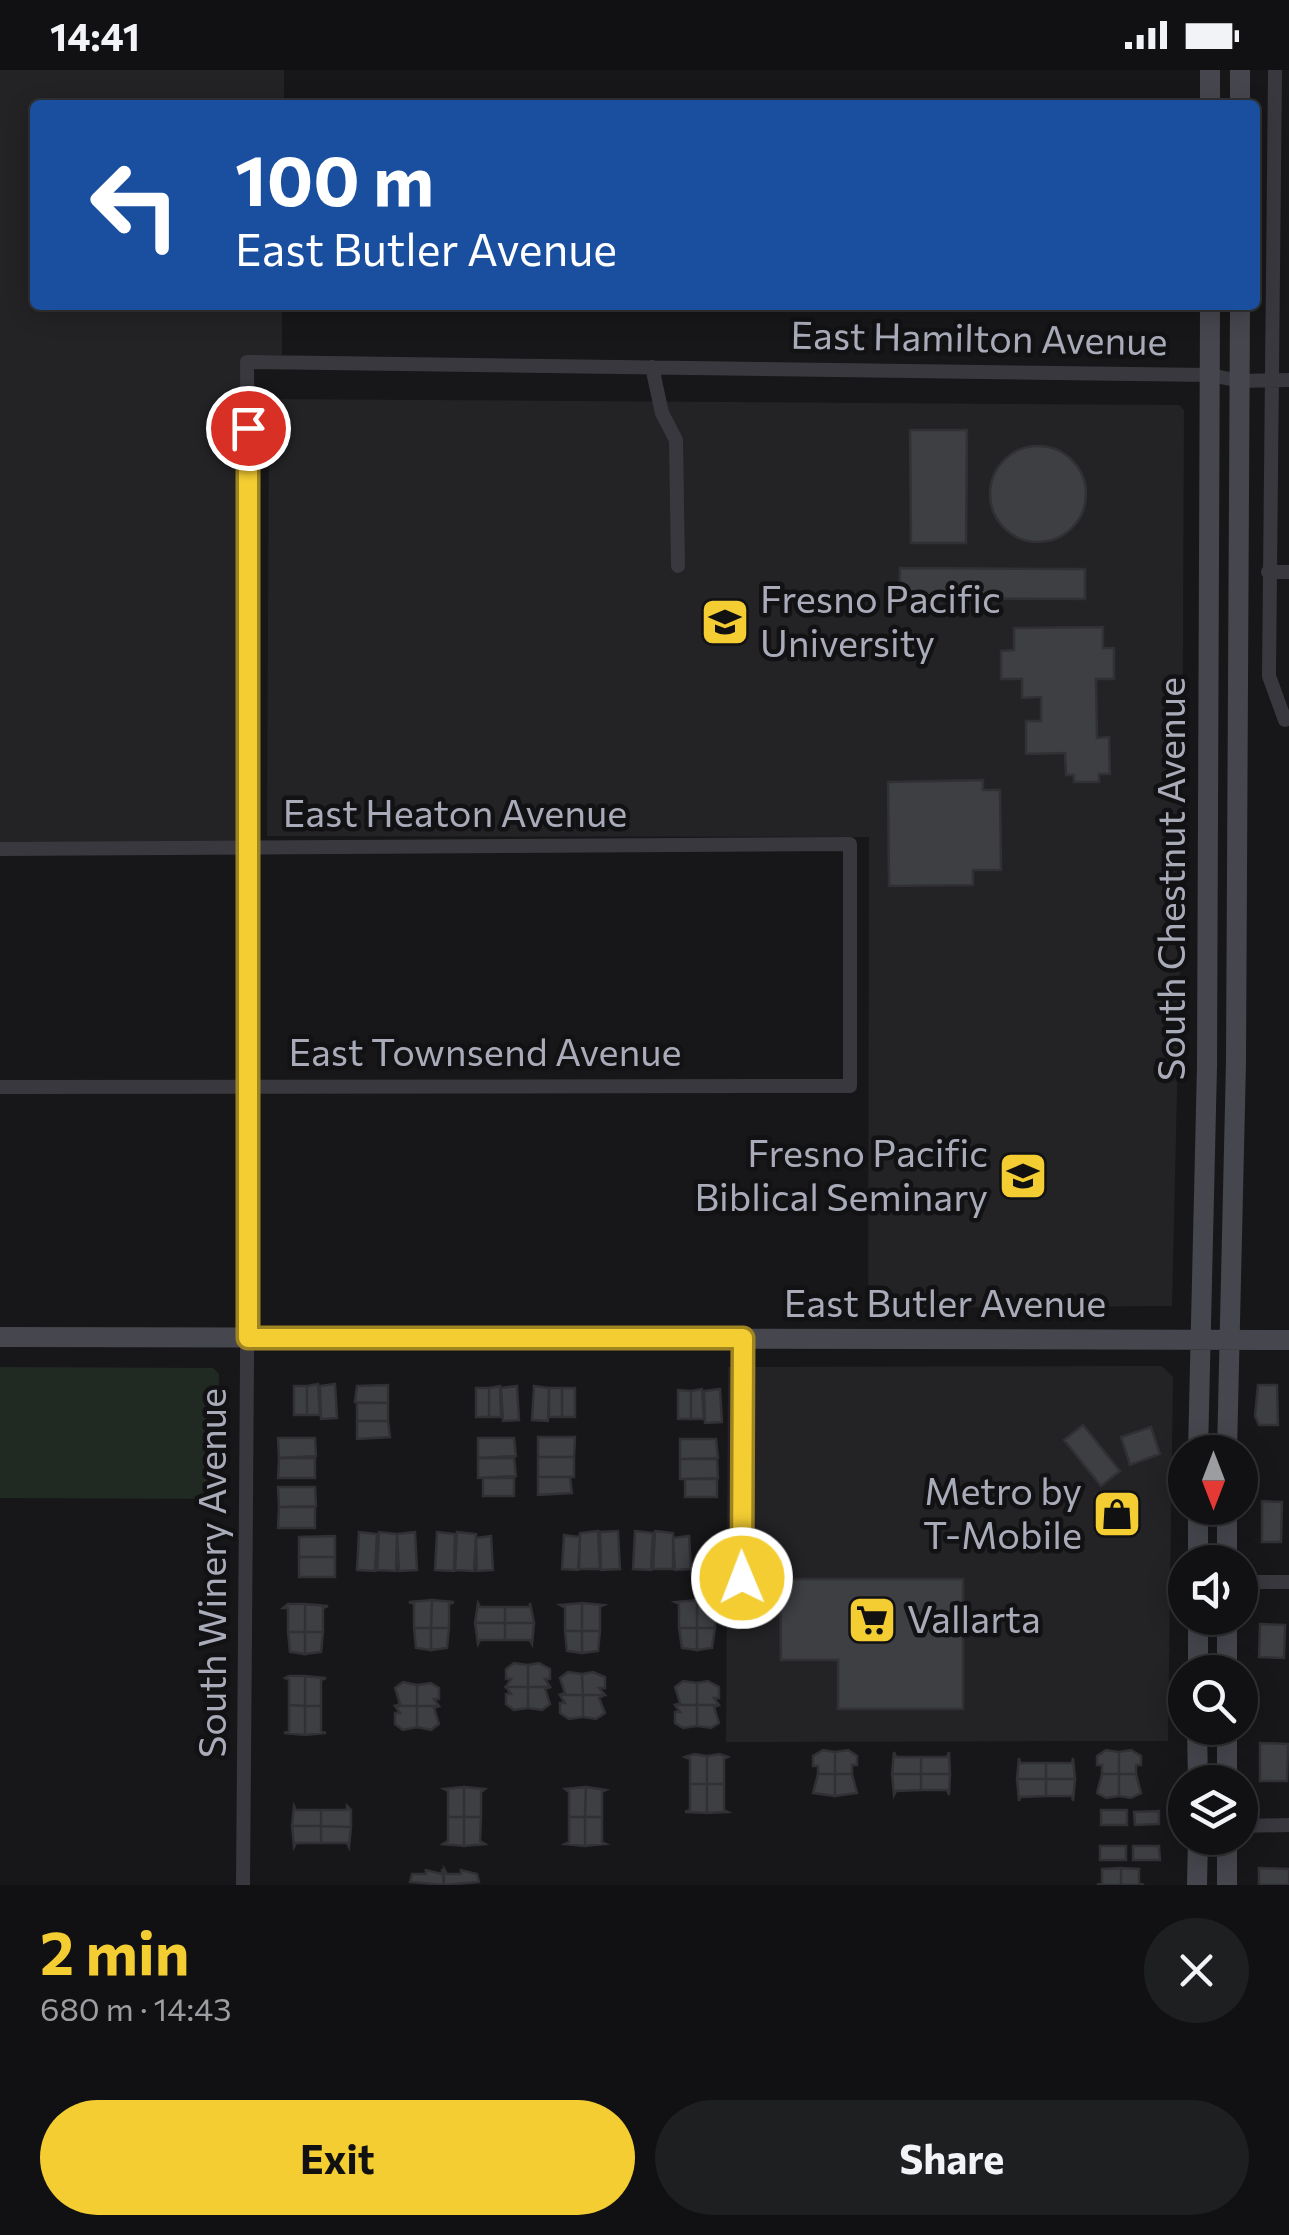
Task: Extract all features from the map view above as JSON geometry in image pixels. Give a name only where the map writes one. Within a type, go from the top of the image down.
[{"type":"main road","points":[[1210,70],[1210,100]]},
{"type":"main road","points":[[1240,70],[1240,100]]},
{"type":"main road","name":"South Chestnut Avenue","points":[[1198,1435],[1207,1066],[1210,310]]},
{"type":"main road","name":"South Chestnut Avenue","points":[[1228,1435],[1236,1062],[1240,310]]},
{"type":"main road","name":"East Butler Avenue","points":[[0,1337],[1289,1340]]},
{"type":"main road","points":[[1197,1885],[1198,1855]]},
{"type":"main road","points":[[1226,1855],[1226,1885]]},
{"type":"street","points":[[1275,70],[1281,190],[1269,380],[1268,676],[1285,720]]},
{"type":"street","name":"East Hamilton Avenue","points":[[247,362],[1210,375],[1240,381],[1289,380]]},
{"type":"street","name":"South Winery Avenue","points":[[243,1885],[246,1086],[251,848],[247,362]]},
{"type":"street","points":[[652,367],[662,412],[676,440],[678,566]]},
{"type":"street","points":[[1268,572],[1289,572]]},
{"type":"street","name":"East Heaton Avenue","points":[[0,849],[850,844],[850,1086]]},
{"type":"street","name":"East Townsend Avenue","points":[[0,1087],[850,1086]]},
{"type":"street","points":[[742,1578],[743,1338]]},
{"type":"street","points":[[1258,1582],[1289,1582]]},
{"type":"street","points":[[1258,1826],[1289,1826]]},
{"type":"shaded area","points":[[0,70],[284,70],[284,100],[30,100],[30,310],[282,310],[282,355],[245,356],[243,849],[0,848]]},
{"type":"shaded area","name":"Fresno Pacific University","points":[[269,399],[1179,405],[1184,410],[1182,877],[1172,1306],[868,1308],[869,837],[267,836]]},
{"type":"shaded area","points":[[1162,1366],[1173,1377],[1172,1435],[1168,1435],[1168,1741],[726,1742],[728,1367]]},
{"type":"shaded area","points":[[0,1367],[213,1368],[219,1374],[218,1499],[0,1498]]},
{"type":"building","points":[[910,430],[967,430],[966,543],[911,543]]},
{"type":"building","points":[[1038,446],[1056,450],[1072,460],[1082,476],[1086,494],[1082,512],[1072,528],[1056,538],[1038,542],[1020,538],[1004,528],[994,512],[990,494],[994,476],[1004,460],[1020,450]]},
{"type":"building","points":[[900,568],[1085,569],[1085,599],[899,598]]},
{"type":"building","points":[[1103,627],[1103,648],[1114,648],[1114,679],[1096,679],[1097,738],[1109,737],[1110,774],[1099,774],[1099,782],[1074,782],[1074,775],[1066,775],[1065,753],[1026,754],[1026,721],[1041,721],[1041,697],[1022,698],[1022,679],[1001,679],[1001,651],[1014,650],[1014,628]]},
{"type":"building","points":[[983,780],[983,790],[1000,790],[1001,870],[973,870],[973,885],[889,886],[888,782]]},
{"type":"building","points":[[318,1384],[320,1415],[307,1415],[307,1386]]},
{"type":"building","points":[[335,1384],[337,1418],[321,1419],[320,1386]]},
{"type":"building","points":[[388,1385],[388,1403],[355,1402],[357,1386]]},
{"type":"building","points":[[1258,1385],[1277,1385],[1278,1425],[1259,1425],[1255,1416]]},
{"type":"building","points":[[294,1386],[307,1386],[307,1415],[294,1415]]},
{"type":"building","points":[[500,1386],[501,1417],[489,1417],[489,1388]]},
{"type":"building","points":[[517,1386],[519,1420],[503,1421],[501,1388]]},
{"type":"building","points":[[534,1386],[549,1388],[548,1421],[532,1420]]},
{"type":"building","points":[[476,1388],[489,1388],[489,1417],[476,1417]]},
{"type":"building","points":[[549,1388],[562,1388],[562,1417],[549,1417]]},
{"type":"building","points":[[562,1388],[575,1388],[575,1417],[562,1417]]},
{"type":"building","points":[[702,1389],[704,1419],[691,1419],[691,1391]]},
{"type":"building","points":[[720,1389],[722,1422],[705,1423],[704,1391]]},
{"type":"building","points":[[678,1390],[691,1391],[691,1419],[678,1419]]},
{"type":"building","points":[[357,1403],[388,1403],[388,1421],[357,1421]]},
{"type":"building","points":[[357,1421],[388,1421],[390,1437],[357,1439]]},
{"type":"building","points":[[1083,1425],[1120,1471],[1101,1486],[1064,1440]]},
{"type":"building","points":[[1151,1427],[1160,1454],[1130,1465],[1121,1437]]},
{"type":"building","points":[[538,1437],[575,1437],[574,1457],[538,1457]]},
{"type":"building","points":[[278,1438],[315,1438],[316,1456],[279,1458]]},
{"type":"building","points":[[478,1438],[514,1438],[516,1456],[478,1458]]},
{"type":"building","points":[[680,1439],[716,1439],[718,1458],[680,1459]]},
{"type":"building","points":[[538,1457],[574,1457],[574,1477],[538,1477]]},
{"type":"building","points":[[279,1458],[315,1458],[315,1478],[278,1478]]},
{"type":"building","points":[[478,1458],[514,1458],[516,1476],[478,1478]]},
{"type":"building","points":[[680,1459],[717,1459],[718,1478],[680,1479]]},
{"type":"building","points":[[538,1477],[570,1477],[572,1493],[538,1495]]},
{"type":"building","points":[[483,1478],[514,1478],[514,1496],[483,1496]]},
{"type":"building","points":[[685,1479],[717,1479],[717,1497],[685,1497]]},
{"type":"building","points":[[278,1487],[315,1487],[316,1506],[279,1507]]},
{"type":"building","name":"Metro by T-Mobile","points":[[1096,1495],[1137,1495],[1137,1534],[1095,1532]]},
{"type":"building","points":[[1262,1501],[1282,1502],[1281,1542],[1262,1542]]},
{"type":"building","points":[[279,1507],[315,1507],[315,1528],[278,1528]]},
{"type":"building","points":[[598,1531],[600,1569],[579,1569],[580,1533]]},
{"type":"building","points":[[618,1531],[620,1569],[601,1570],[600,1532]]},
{"type":"building","points":[[635,1531],[653,1533],[651,1570],[633,1569]]},
{"type":"building","points":[[655,1531],[673,1533],[673,1569],[653,1569]]},
{"type":"building","points":[[359,1532],[377,1534],[375,1571],[357,1570]]},
{"type":"building","points":[[379,1532],[397,1534],[396,1571],[377,1570]]},
{"type":"building","points":[[415,1532],[417,1570],[399,1571],[397,1534]]},
{"type":"building","points":[[437,1532],[455,1534],[454,1571],[435,1570]]},
{"type":"building","points":[[457,1532],[476,1534],[474,1571],[455,1570]]},
{"type":"building","points":[[564,1535],[580,1537],[578,1570],[562,1569]]},
{"type":"building","points":[[335,1536],[335,1557],[299,1557],[299,1537]]},
{"type":"building","points":[[491,1536],[493,1570],[477,1571],[476,1538]]},
{"type":"building","points":[[689,1536],[691,1569],[675,1570],[673,1538]]},
{"type":"building","points":[[299,1557],[335,1557],[335,1577],[299,1577]]},
{"type":"building","name":"Vallarta","points":[[780,1579],[963,1579],[963,1709],[838,1709],[838,1660],[781,1660]]},
{"type":"building","points":[[432,1600],[454,1602],[449,1604],[449,1628],[431,1628]]},
{"type":"building","points":[[432,1600],[431,1628],[414,1628],[414,1604],[409,1602]]},
{"type":"building","points":[[697,1600],[719,1603],[715,1605],[715,1628],[697,1628]]},
{"type":"building","points":[[697,1600],[697,1628],[679,1628],[679,1604],[675,1602]]},
{"type":"building","points":[[478,1603],[480,1607],[505,1607],[505,1623],[475,1623]]},
{"type":"building","points":[[530,1603],[534,1623],[505,1623],[505,1607],[530,1607]]},
{"type":"building","points":[[582,1603],[604,1605],[600,1607],[600,1631],[582,1631]]},
{"type":"building","points":[[582,1603],[582,1631],[565,1631],[565,1608],[560,1605]]},
{"type":"building","points":[[288,1604],[305,1604],[305,1632],[288,1632],[288,1608],[283,1608]]},
{"type":"building","points":[[305,1604],[328,1606],[323,1608],[323,1632],[305,1632]]},
{"type":"building","points":[[475,1623],[505,1623],[505,1640],[480,1640],[478,1644]]},
{"type":"building","points":[[505,1623],[534,1623],[532,1644],[530,1640],[505,1640]]},
{"type":"building","points":[[1260,1624],[1285,1625],[1284,1658],[1259,1657]]},
{"type":"building","points":[[414,1628],[431,1628],[431,1650],[416,1648]]},
{"type":"building","points":[[431,1628],[449,1628],[447,1648],[431,1650]]},
{"type":"building","points":[[679,1628],[697,1628],[697,1650],[682,1648]]},
{"type":"building","points":[[697,1628],[715,1628],[712,1648],[697,1650]]},
{"type":"building","points":[[565,1631],[582,1631],[582,1653],[567,1651]]},
{"type":"building","points":[[582,1631],[600,1631],[598,1651],[582,1653]]},
{"type":"building","points":[[288,1632],[305,1632],[305,1654],[290,1652]]},
{"type":"building","points":[[305,1632],[323,1632],[321,1652],[305,1654]]},
{"type":"building","points":[[514,1663],[528,1665],[528,1687],[506,1687],[511,1679],[506,1679],[506,1669]]},
{"type":"building","points":[[539,1663],[550,1669],[550,1679],[545,1679],[550,1687],[528,1687],[528,1665]]},
{"type":"building","points":[[568,1672],[582,1674],[583,1695],[560,1695],[565,1693],[560,1678]]},
{"type":"building","points":[[593,1672],[605,1677],[605,1688],[599,1688],[605,1695],[583,1695],[582,1674]]},
{"type":"building","points":[[305,1676],[305,1706],[289,1705],[289,1680],[285,1678]]},
{"type":"building","points":[[305,1676],[326,1678],[321,1680],[321,1706],[305,1706]]},
{"type":"building","points":[[683,1681],[697,1683],[697,1705],[675,1705],[680,1703],[675,1687]]},
{"type":"building","points":[[708,1681],[719,1687],[719,1698],[714,1698],[719,1705],[697,1705],[697,1683]]},
{"type":"building","points":[[403,1682],[417,1685],[417,1706],[395,1706],[400,1704],[395,1688]]},
{"type":"building","points":[[431,1683],[439,1688],[439,1699],[434,1699],[439,1706],[417,1706],[417,1685]]},
{"type":"building","points":[[506,1687],[528,1687],[528,1708],[514,1710],[506,1704],[506,1694],[511,1694]]},
{"type":"building","points":[[528,1687],[550,1687],[545,1689],[550,1704],[542,1710],[528,1708]]},
{"type":"building","points":[[560,1695],[583,1695],[583,1717],[569,1719],[560,1713],[560,1703],[565,1703]]},
{"type":"building","points":[[583,1695],[605,1695],[599,1698],[605,1713],[596,1719],[583,1717]]},
{"type":"building","points":[[289,1705],[305,1706],[305,1735],[284,1733],[289,1731]]},
{"type":"building","points":[[675,1705],[697,1705],[697,1726],[683,1728],[675,1723],[675,1712],[680,1712]]},
{"type":"building","points":[[697,1705],[719,1705],[714,1707],[719,1723],[711,1728],[697,1726]]},
{"type":"building","points":[[305,1706],[321,1706],[321,1731],[326,1733],[305,1735]]},
{"type":"building","points":[[395,1706],[417,1706],[417,1727],[403,1730],[395,1724],[395,1713],[400,1713]]},
{"type":"building","points":[[417,1706],[439,1706],[434,1708],[439,1724],[431,1730],[417,1727]]},
{"type":"building","points":[[1260,1743],[1288,1744],[1287,1781],[1260,1781]]},
{"type":"building","points":[[823,1750],[835,1752],[835,1774],[818,1774],[818,1766],[813,1766],[813,1756]]},
{"type":"building","points":[[848,1750],[857,1756],[857,1765],[852,1765],[852,1774],[835,1774],[835,1752]]},
{"type":"building","points":[[1106,1750],[1119,1752],[1119,1774],[1102,1774],[1102,1765],[1097,1765],[1097,1756]]},
{"type":"building","points":[[1131,1750],[1141,1756],[1141,1765],[1136,1765],[1136,1774],[1119,1774],[1119,1752]]},
{"type":"building","points":[[894,1752],[896,1757],[921,1757],[921,1774],[892,1774]]},
{"type":"building","points":[[949,1752],[950,1774],[921,1774],[921,1757],[947,1757]]},
{"type":"building","points":[[707,1756],[707,1784],[690,1784],[690,1759],[685,1757]]},
{"type":"building","points":[[707,1756],[728,1757],[724,1759],[724,1784],[707,1784]]},
{"type":"building","points":[[1019,1758],[1020,1763],[1046,1763],[1046,1779],[1017,1779]]},
{"type":"building","points":[[1073,1758],[1075,1779],[1046,1779],[1046,1763],[1072,1763]]},
{"type":"building","points":[[818,1774],[835,1774],[835,1796],[813,1793]]},
{"type":"building","points":[[835,1774],[852,1774],[857,1793],[835,1796]]},
{"type":"building","points":[[892,1774],[921,1774],[921,1790],[896,1791],[894,1795]]},
{"type":"building","points":[[921,1774],[950,1774],[949,1795],[947,1790],[921,1790]]},
{"type":"building","points":[[1102,1774],[1119,1774],[1119,1796],[1106,1798],[1097,1793]]},
{"type":"building","points":[[1119,1774],[1136,1774],[1141,1793],[1131,1798],[1119,1796]]},
{"type":"building","points":[[1017,1779],[1046,1779],[1046,1796],[1020,1797],[1019,1801]]},
{"type":"building","points":[[1046,1779],[1075,1779],[1073,1801],[1072,1796],[1046,1796]]},
{"type":"building","points":[[690,1784],[707,1784],[707,1813],[685,1812],[690,1810]]},
{"type":"building","points":[[707,1784],[724,1784],[724,1810],[728,1812],[707,1813]]},
{"type":"building","points":[[464,1787],[464,1817],[448,1817],[448,1791],[444,1789]]},
{"type":"building","points":[[464,1787],[485,1789],[481,1792],[481,1817],[464,1817]]},
{"type":"building","points":[[586,1787],[585,1817],[569,1817],[569,1792],[565,1789]]},
{"type":"building","points":[[586,1787],[606,1790],[602,1792],[602,1817],[585,1817]]},
{"type":"building","points":[[294,1806],[296,1810],[321,1810],[321,1826],[292,1826]]},
{"type":"building","points":[[347,1806],[351,1810],[351,1827],[321,1826],[321,1810],[347,1810]]},
{"type":"building","points":[[1101,1810],[1127,1810],[1127,1825],[1101,1825]]},
{"type":"building","points":[[1159,1811],[1159,1824],[1135,1825],[1134,1812]]},
{"type":"building","points":[[448,1817],[464,1817],[464,1846],[443,1844],[448,1841]]},
{"type":"building","points":[[464,1817],[481,1817],[480,1841],[485,1844],[464,1846]]},
{"type":"building","points":[[569,1817],[585,1817],[585,1846],[565,1844],[569,1842]]},
{"type":"building","points":[[585,1817],[602,1817],[602,1842],[606,1844],[585,1846]]},
{"type":"building","points":[[292,1826],[321,1826],[321,1843],[296,1843],[294,1847]]},
{"type":"building","points":[[321,1826],[351,1827],[349,1847],[347,1843],[321,1843]]},
{"type":"building","points":[[1100,1846],[1126,1846],[1126,1860],[1100,1860]]},
{"type":"building","points":[[1133,1846],[1159,1846],[1160,1860],[1133,1860]]},
{"type":"building","points":[[1121,1868],[1139,1869],[1139,1883],[1144,1885],[1121,1885]]},
{"type":"building","points":[[1121,1868],[1121,1885],[1097,1885],[1102,1883],[1102,1869]]},
{"type":"building","points":[[1259,1868],[1289,1869],[1289,1885],[1259,1885]]},
{"type":"building","points":[[442,1869],[444,1885],[410,1882],[412,1874],[426,1874],[426,1870],[442,1874]]},
{"type":"building","points":[[444,1869],[447,1874],[461,1874],[461,1870],[477,1874],[479,1882],[444,1885]]},
{"type":"place","name":"Fresno Pacific University","points":[[725,622]]},
{"type":"place","name":"Fresno Pacific Biblical Seminary","points":[[1023,1176]]},
{"type":"place","name":"Metro by T-Mobile","points":[[1117,1514]]},
{"type":"place","name":"Vallarta","points":[[872,1620]]},
{"type":"route","points":[[248,428],[248,1338],[743,1338],[742,1578]]}]
